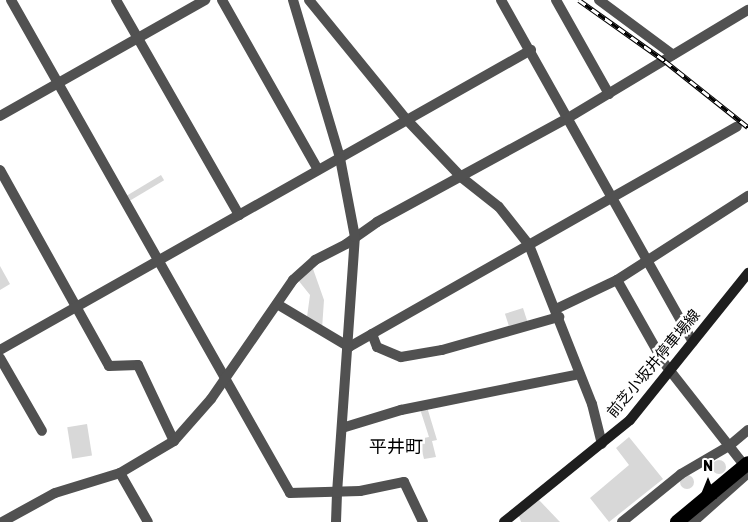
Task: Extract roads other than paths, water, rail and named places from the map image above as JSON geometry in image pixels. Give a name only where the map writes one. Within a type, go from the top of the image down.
[{"type":"highway","points":[[677,522],[748,463]]},
{"type":"main road","name":"前芝小坂井停車場線","points":[[504,522],[630,420],[748,273]]},
{"type":"street","points":[[10,0],[290,494],[337,493],[404,482],[423,522]]},
{"type":"street","points":[[116,0],[239,215]]},
{"type":"street","points":[[0,116],[205,0]]},
{"type":"street","points":[[222,0],[318,170]]},
{"type":"street","points":[[293,0],[340,158],[355,224],[349,347],[336,522]]},
{"type":"street","points":[[309,0],[407,120],[461,177],[499,207],[529,245],[558,313],[579,374],[592,404],[602,444]]},
{"type":"street","points":[[501,0],[531,50],[693,342]]},
{"type":"street","points":[[556,0],[609,94]]},
{"type":"street","points":[[599,0],[673,55]]},
{"type":"street","points":[[2,522],[55,493],[120,473],[174,441],[225,378],[277,304],[307,266],[355,237],[568,118],[748,10]]},
{"type":"street","points":[[0,350],[531,50]]},
{"type":"street","points":[[349,347],[737,128]]},
{"type":"street","points":[[0,170],[78,305],[109,366],[138,365],[174,441]]},
{"type":"street","points":[[372,334],[377,347],[401,357],[442,350],[558,313],[647,262],[748,196]]},
{"type":"street","points":[[617,280],[671,370],[748,471],[693,522]]},
{"type":"street","points":[[277,304],[349,347]]},
{"type":"street","points":[[0,358],[42,431]]},
{"type":"street","points":[[342,428],[401,410],[579,374]]},
{"type":"street","points":[[622,522],[681,474],[729,446],[748,430]]},
{"type":"street","points":[[120,473],[148,522]]},
{"type":"railway","points":[[579,0],[665,61],[748,127]]},
{"type":"district","name":"平井町","points":[[396,447]]}]
